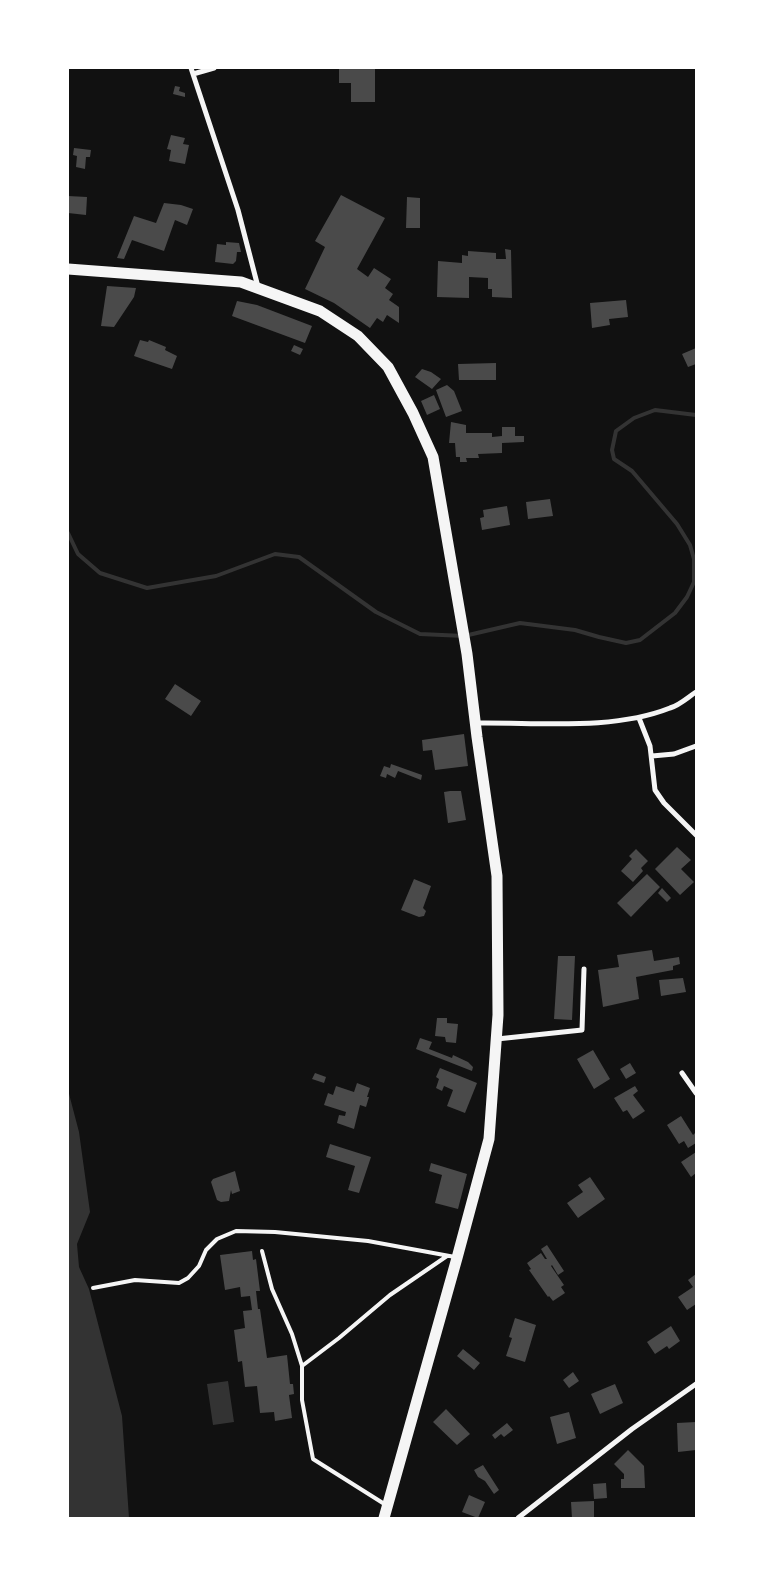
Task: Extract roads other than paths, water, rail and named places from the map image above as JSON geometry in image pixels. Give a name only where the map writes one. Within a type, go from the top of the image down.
[{"type":"main road","points":[[68,269],[241,282],[320,311],[358,336],[388,367],[413,413],[433,457],[467,654],[497,876],[498,1016],[489,1139],[452,1257],[384,1518]]},
{"type":"street","points":[[191,68],[238,210],[258,287]]},
{"type":"street","points":[[193,74],[214,68]]},
{"type":"street","points":[[476,723],[602,723],[640,718],[672,708],[696,692]]},
{"type":"street","points":[[640,718],[650,746],[655,790],[664,803],[696,835]]},
{"type":"street","points":[[652,756],[674,754],[696,746]]},
{"type":"street","points":[[496,1039],[582,1030],[584,969]]},
{"type":"street","points":[[682,1073],[696,1093]]},
{"type":"street","points":[[518,1518],[632,1430],[696,1384]]},
{"type":"lane","points":[[93,1288],[135,1280],[179,1283],[188,1278],[199,1266],[206,1250],[217,1239],[236,1231],[274,1232],[368,1242],[452,1257]]},
{"type":"lane","points":[[262,1251],[272,1289],[292,1334],[302,1366],[302,1400],[313,1459],[388,1506]]},
{"type":"lane","points":[[302,1366],[390,1295],[452,1257]]},
{"type":"waterway","points":[[68,533],[78,554],[100,573],[147,588],[216,576],[275,554],[299,557],[376,612],[420,634],[464,636],[520,623],[575,630],[626,643],[640,640],[675,613],[687,597],[694,582],[694,559],[690,545],[677,524],[632,471],[614,459],[612,450],[616,431],[634,418],[655,410],[696,415]]}]
